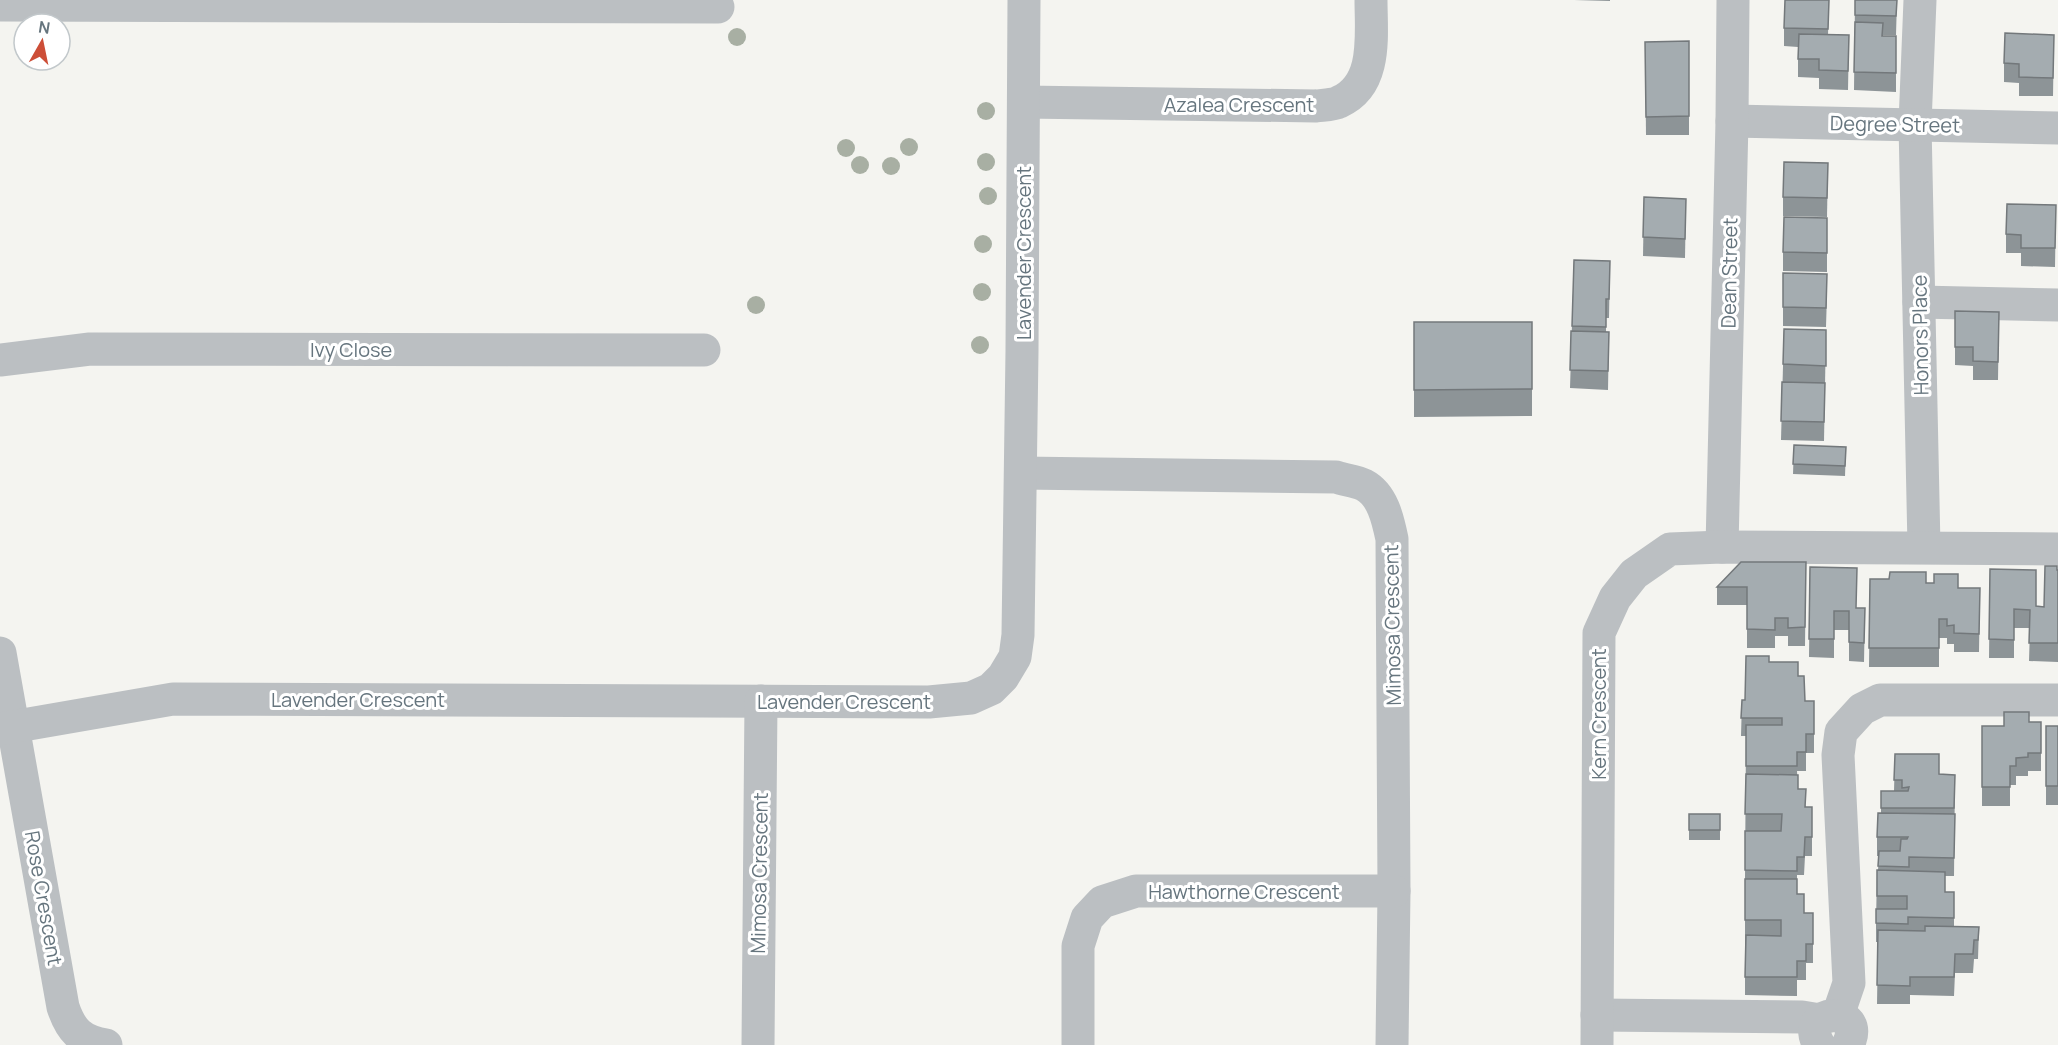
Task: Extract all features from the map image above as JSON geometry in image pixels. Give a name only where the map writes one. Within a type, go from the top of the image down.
[{"type":"street","name":"Lavender Crescent","points":[[7,728],[173,699],[929,702],[971,698],[991,689],[1003,677],[1015,657],[1019,613],[1024,0]]},
{"type":"street","name":"Azalea Crescent","points":[[1024,102],[1316,106],[1339,102],[1358,88],[1366,75],[1371,49],[1371,0]]},
{"type":"street","name":"Dean Street","points":[[1722,546],[1733,0]]},
{"type":"street","name":"Honors Place","points":[[1920,0],[1916,124],[1923,546]]},
{"type":"street","points":[[0,5],[718,8]]},
{"type":"street","name":"Degree Street","points":[[1732,121],[2058,128]]},
{"type":"street","points":[[1919,302],[2058,305]]},
{"type":"street","name":"Ivy Close","points":[[0,360],[90,349],[704,350]]},
{"type":"street","name":"Mimosa Crescent","points":[[1021,473],[1336,477],[1365,485],[1380,501],[1392,539],[1394,891],[1392,1045]]},
{"type":"street","name":"Kern Crescent","points":[[1597,1030],[1599,633],[1615,598],[1634,574],[1670,549],[1722,546],[2058,549]]},
{"type":"street","name":"Rose Crescent","points":[[0,653],[7,728],[63,1007],[68,1022],[81,1037],[106,1045]]},
{"type":"street","points":[[1826,1027],[1849,983],[1838,755],[1842,732],[1862,709],[1881,700],[2058,700]]},
{"type":"street","name":"Mimosa Crescent","points":[[758,1045],[761,701]]},
{"type":"street","name":"Hawthorne Crescent","points":[[1078,1045],[1078,946],[1087,918],[1102,902],[1136,891],[1394,891]]},
{"type":"street","points":[[1597,1030],[1802,1017],[1826,1027],[1846,1019],[1851,1028],[1852,1037],[1848,1045]]},
{"type":"building","points":[[1785,0],[1829,0],[1828,29],[1784,28]]},
{"type":"building","points":[[1855,0],[1897,0],[1896,16],[1855,15]]},
{"type":"building","points":[[1855,22],[1883,23],[1882,36],[1896,36],[1896,73],[1854,72]]},
{"type":"building","points":[[2005,33],[2054,35],[2053,78],[2019,77],[2019,64],[2004,63]]},
{"type":"building","points":[[1799,34],[1849,35],[1848,71],[1819,70],[1819,59],[1798,59]]},
{"type":"building","points":[[1689,41],[1689,116],[1646,117],[1645,42]]},
{"type":"building","points":[[1784,162],[1828,163],[1827,198],[1783,197]]},
{"type":"building","points":[[1644,197],[1686,199],[1685,239],[1643,237]]},
{"type":"building","points":[[2007,204],[2056,205],[2055,248],[2021,248],[2021,235],[2006,234]]},
{"type":"building","points":[[1784,217],[1827,218],[1827,253],[1783,252]]},
{"type":"building","points":[[1574,260],[1610,261],[1606,327],[1572,326]]},
{"type":"building","points":[[1783,273],[1827,274],[1826,308],[1783,307]]},
{"type":"building","points":[[1955,311],[1999,312],[1998,362],[1973,361],[1973,347],[1955,347]]},
{"type":"building","points":[[1414,322],[1532,322],[1532,389],[1414,390]]},
{"type":"building","points":[[1784,329],[1826,330],[1826,366],[1783,364]]},
{"type":"building","points":[[1571,331],[1609,332],[1608,371],[1570,370]]},
{"type":"building","points":[[1782,382],[1825,383],[1824,422],[1781,421]]},
{"type":"building","points":[[1794,445],[1846,447],[1845,466],[1793,464]]},
{"type":"building","points":[[1741,562],[1806,562],[1805,627],[1788,628],[1788,618],[1775,618],[1775,630],[1747,629],[1747,587],[1717,587]]},
{"type":"building","points":[[2045,566],[2057,566],[2058,570],[2058,643],[2029,643],[2030,610],[2014,609],[2014,640],[1989,639],[1990,569],[2036,570],[2036,606],[2044,607]]},
{"type":"building","points":[[1810,567],[1857,568],[1856,608],[1865,608],[1864,643],[1849,642],[1849,611],[1834,611],[1834,639],[1809,639]]},
{"type":"building","points":[[1890,572],[1926,572],[1926,583],[1934,583],[1934,574],[1958,574],[1958,588],[1980,588],[1979,634],[1954,633],[1954,625],[1947,626],[1947,619],[1939,619],[1939,648],[1869,648],[1870,579],[1889,579]]},
{"type":"building","points":[[1746,656],[1769,656],[1769,662],[1798,662],[1798,676],[1804,676],[1805,701],[1814,701],[1814,734],[1806,734],[1806,752],[1797,752],[1797,766],[1746,766],[1746,725],[1782,725],[1782,718],[1741,718],[1742,700],[1745,700]]},
{"type":"building","points":[[2004,712],[2029,712],[2029,722],[2041,722],[2041,753],[2028,753],[2028,757],[2016,758],[2016,766],[2010,766],[2010,787],[1982,787],[1982,726],[2004,726]]},
{"type":"building","points":[[2046,726],[2058,726],[2058,786],[2046,786]]},
{"type":"building","points":[[1895,754],[1939,754],[1939,774],[1955,775],[1954,808],[1881,808],[1881,791],[1908,791],[1909,787],[1902,788],[1902,780],[1894,780]]},
{"type":"building","points":[[1746,774],[1798,775],[1798,789],[1806,789],[1805,807],[1812,807],[1812,837],[1805,837],[1804,857],[1797,857],[1797,871],[1745,870],[1745,831],[1781,831],[1782,814],[1745,814]]},
{"type":"building","points":[[1878,813],[1955,814],[1954,858],[1909,857],[1909,867],[1878,866],[1879,851],[1900,851],[1901,839],[1908,837],[1877,837]]},
{"type":"building","points":[[1689,814],[1720,814],[1720,830],[1689,830]]},
{"type":"building","points":[[1877,870],[1945,872],[1945,892],[1954,892],[1954,918],[1908,917],[1908,924],[1876,923],[1876,909],[1907,909],[1907,896],[1877,896]]},
{"type":"building","points":[[1745,879],[1797,879],[1797,894],[1804,894],[1804,913],[1813,913],[1813,944],[1806,944],[1806,961],[1797,961],[1797,977],[1745,977],[1746,935],[1781,936],[1781,920],[1745,920]]},
{"type":"building","points":[[1925,926],[1979,927],[1978,940],[1974,940],[1973,954],[1955,954],[1954,977],[1910,977],[1910,986],[1877,985],[1878,930],[1925,931]]}]
